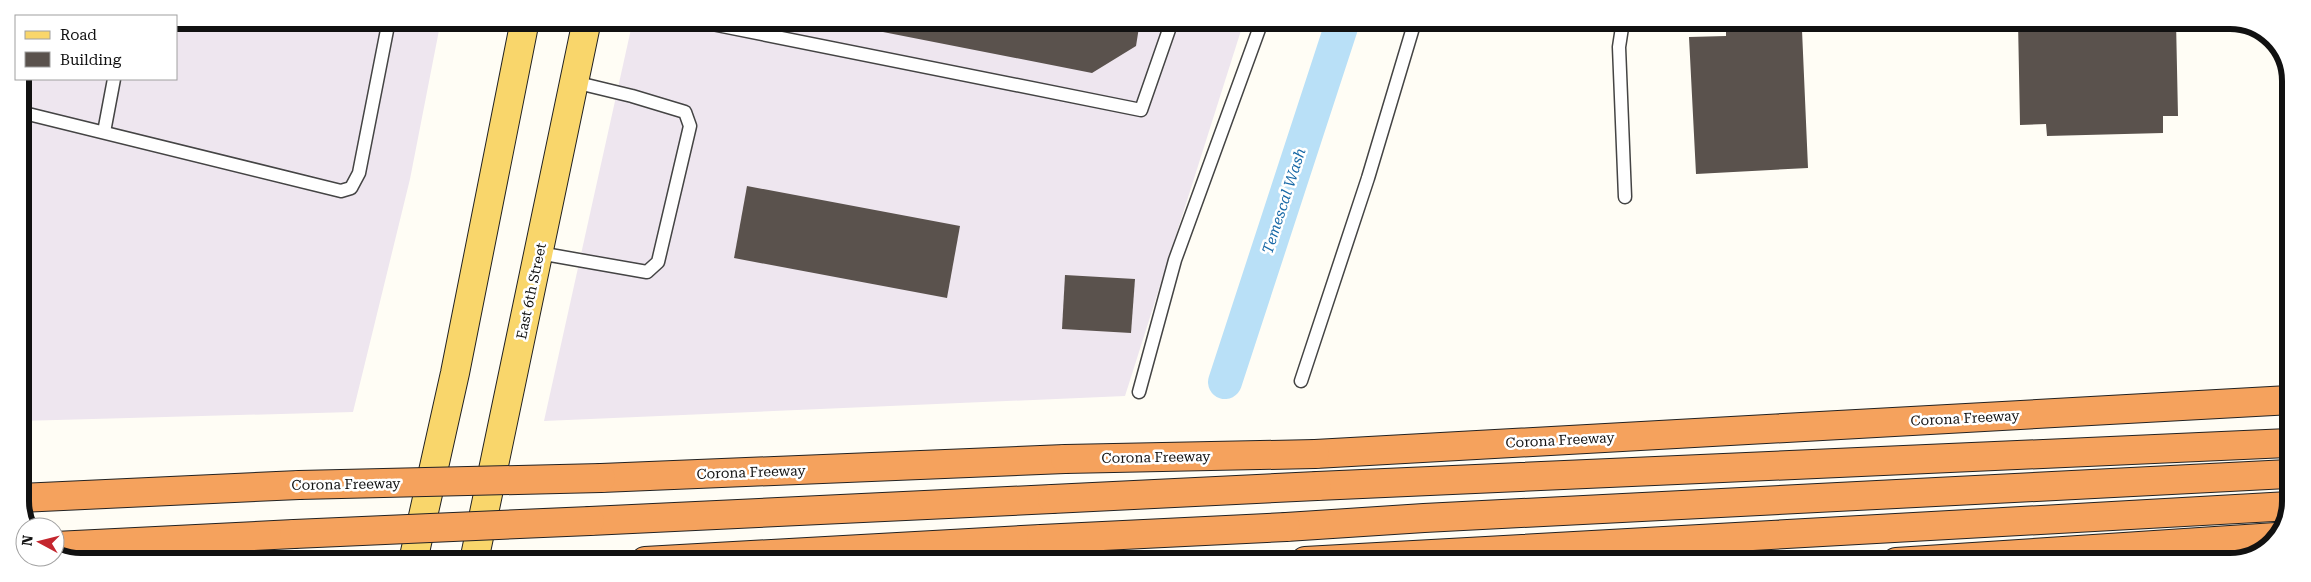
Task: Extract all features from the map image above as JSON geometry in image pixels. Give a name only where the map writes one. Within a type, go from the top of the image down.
[{"type":"highway","name":"Corona Freeway","points":[[29,498],[299,485],[601,478],[1065,459],[1315,454],[2282,400]]},
{"type":"highway","points":[[65,545],[1317,486],[2282,443]]},
{"type":"highway","points":[[789,553],[1424,518],[2282,474]]},
{"type":"highway","points":[[1463,553],[2281,506]]},
{"type":"highway","points":[[2033,553],[2266,538]]},
{"type":"main road","points":[[415,553],[455,373],[523,29]]},
{"type":"main road","name":"East 6th Street","points":[[476,553],[585,29]]},
{"type":"lane","points":[[29,114],[341,191],[351,188],[359,173],[386,29]]},
{"type":"lane","points":[[737,29],[1141,110],[1169,29]]},
{"type":"lane","points":[[1139,392],[1175,260],[1259,29]]},
{"type":"lane","points":[[1301,381],[1368,178],[1413,29]]},
{"type":"lane","points":[[1622,29],[1620,47],[1625,197]]},
{"type":"lane","points":[[104,132],[114,80]]},
{"type":"lane","points":[[539,253],[647,272],[658,262],[690,126],[685,112],[632,96],[574,82]]},
{"type":"shaded area","points":[[178,29],[439,29],[410,179],[353,412],[29,421],[29,80],[178,80]]},
{"type":"shaded area","points":[[631,29],[1241,29],[1125,396],[544,421]]},
{"type":"building","points":[[884,29],[1139,29],[1136,46],[1092,73],[883,32]]},
{"type":"building","points":[[1726,29],[1761,29],[1761,32],[1802,30],[1808,168],[1696,174],[1689,37],[1726,36]]},
{"type":"building","points":[[2018,29],[2176,29],[2178,116],[2163,116],[2163,133],[2047,136],[2046,124],[2020,125]]},
{"type":"building","points":[[747,186],[960,226],[947,298],[734,258]]},
{"type":"building","points":[[1065,275],[1135,279],[1131,333],[1062,329]]},
{"type":"waterway","name":"Temescal Wash","points":[[1225,382],[1340,29]]}]
